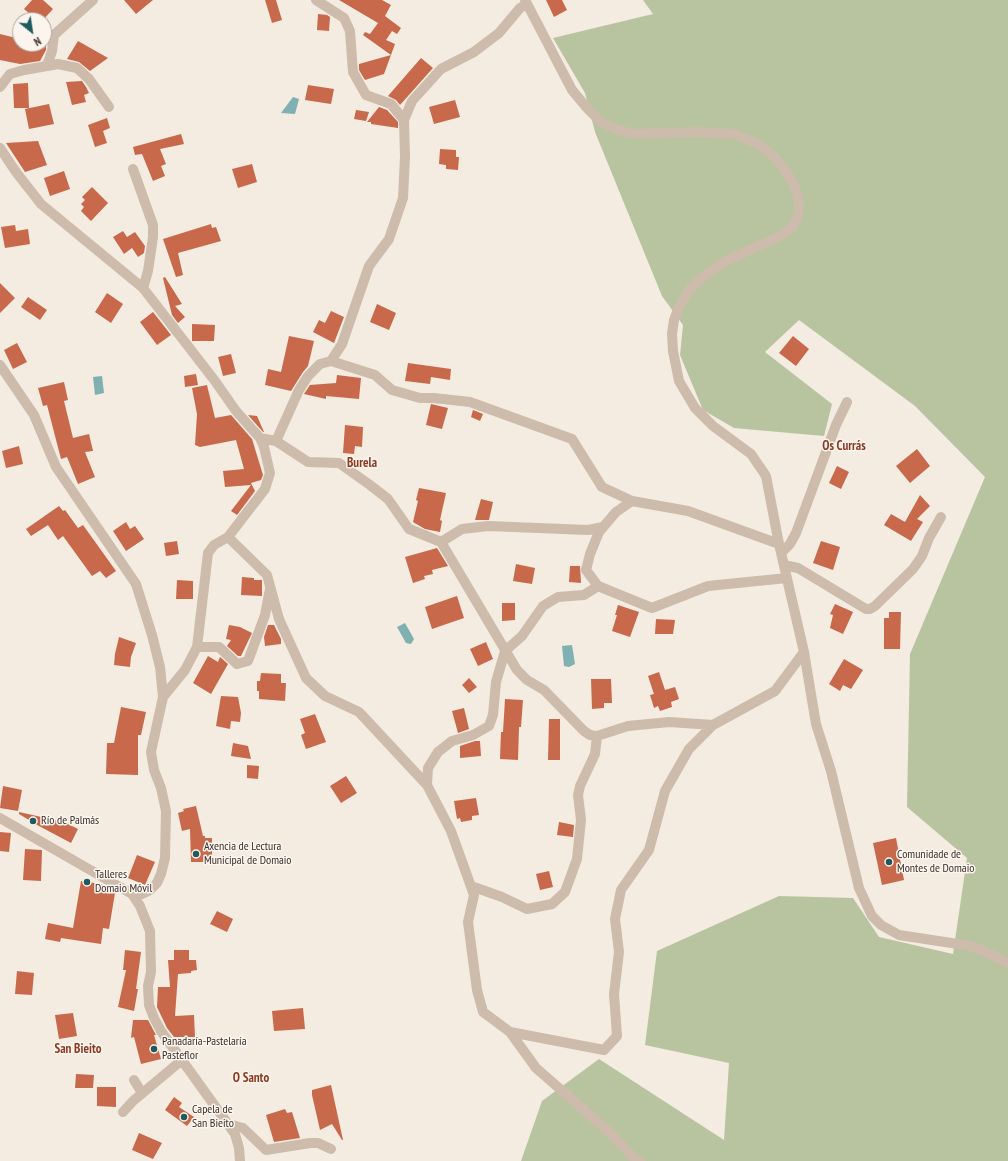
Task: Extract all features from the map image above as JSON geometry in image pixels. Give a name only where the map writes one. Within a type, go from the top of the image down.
[{"type":"street","points":[[47,66],[52,51],[54,35],[93,0]]},
{"type":"street","points":[[316,0],[344,18],[350,31],[353,72],[366,95],[391,104],[404,120]]},
{"type":"street","points":[[331,361],[342,344],[370,266],[389,239],[403,198],[405,157],[404,120],[412,101],[441,69],[474,52],[499,33],[526,2],[572,90],[587,108],[602,122],[619,130],[636,134],[695,132],[735,134],[760,145],[774,157],[785,170],[793,183],[798,196],[799,209],[796,219],[792,227],[782,235],[726,261],[705,275],[690,289],[674,320],[672,334],[675,365],[679,381],[695,408],[713,426],[750,454],[766,476],[780,549],[804,652],[816,724],[831,770],[859,888],[872,916],[881,925],[899,935],[971,946],[1008,962]]},
{"type":"street","points":[[0,86],[10,74],[58,64],[77,68],[89,79],[109,107]]},
{"type":"street","points":[[0,148],[16,172],[41,204],[143,288],[236,411],[260,438],[264,447],[270,473],[265,489],[228,537],[214,545],[208,553],[196,647],[185,670],[162,697]]},
{"type":"street","points":[[133,169],[153,225],[153,238],[148,272],[143,288]]},
{"type":"street","points":[[276,442],[299,390],[308,376],[320,364],[331,361],[375,375],[392,390],[420,398],[470,402],[572,439],[602,486],[632,501],[688,511],[780,549],[790,544],[796,534],[833,433],[847,402]]},
{"type":"street","points":[[0,366],[34,415],[56,467],[136,584],[152,635],[160,667],[162,697],[151,752],[154,770],[161,788],[166,811],[165,858],[161,874],[150,890],[142,894],[132,894]]},
{"type":"street","points":[[260,438],[276,442],[308,462],[339,463],[388,499],[409,529],[441,542],[517,670],[527,680],[544,690],[584,731],[597,736],[628,726],[669,722],[713,725]]},
{"type":"street","points":[[632,501],[616,512],[599,532],[590,554],[586,570],[598,586],[652,608],[708,586],[787,578]]},
{"type":"street","points":[[784,565],[798,568],[866,609],[870,609],[875,606],[913,568],[922,556],[929,538],[941,518]]},
{"type":"street","points":[[441,542],[462,530],[488,526],[588,530],[603,527]]},
{"type":"street","points":[[228,537],[267,574],[279,619],[306,678],[325,696],[359,712],[428,785],[451,831],[474,895],[468,922],[477,990],[483,1012],[510,1032],[536,1068],[607,1130],[634,1158],[640,1161]]},
{"type":"street","points":[[196,647],[219,647],[237,664],[248,661],[265,615],[270,586]]},
{"type":"street","points":[[428,785],[428,768],[438,752],[452,741],[473,735],[489,726],[493,715],[496,682],[505,651],[522,636],[543,606],[558,597],[584,595],[598,586]]},
{"type":"street","points":[[510,1032],[604,1050],[617,1036],[614,994],[619,952],[615,919],[621,890],[649,850],[665,791],[689,749],[713,725],[775,691],[804,652]]},
{"type":"street","points":[[471,886],[502,897],[528,909],[552,904],[565,892],[577,859],[582,820],[578,795],[580,786],[595,754],[597,736]]},
{"type":"street","points":[[0,818],[132,894],[140,906],[150,931],[151,972],[148,986],[149,1005],[161,1031],[235,1134],[239,1148],[240,1161]]},
{"type":"street","points":[[123,1112],[142,1093],[182,1060]]},
{"type":"street","points":[[134,1080],[142,1093]]},
{"type":"street","points":[[228,1124],[243,1128],[266,1150],[310,1143],[318,1143],[331,1149]]},
{"type":"green space","points":[[643,0],[1008,0],[1008,1161],[521,1161],[542,1101],[599,1059],[724,1140],[729,1063],[645,1045],[657,951],[779,896],[853,898],[879,937],[953,954],[967,858],[907,807],[910,654],[985,477],[915,406],[799,320],[765,352],[832,404],[824,436],[734,428],[703,410],[680,355],[683,325],[662,296],[595,132],[585,93],[553,38],[653,14]]},
{"type":"water","points":[[293,97],[299,99],[295,114],[281,113]]},
{"type":"water","points":[[102,376],[104,393],[95,395],[93,377]]},
{"type":"water","points":[[405,623],[414,639],[411,644],[406,643],[397,627]]},
{"type":"water","points":[[572,645],[575,664],[569,667],[564,666],[562,646]]},
{"type":"building","points":[[32,0],[43,0],[53,9],[50,12],[28,12],[24,9]]},
{"type":"building","points":[[124,0],[153,0],[136,14]]},
{"type":"building","points":[[265,0],[276,0],[282,20],[272,23]]},
{"type":"building","points":[[339,0],[382,0],[391,5],[385,16],[401,28],[397,34],[392,31],[386,40],[395,44],[391,55],[363,35],[365,32],[370,34],[378,23]]},
{"type":"building","points":[[546,0],[562,0],[567,10],[554,17]]},
{"type":"building","points":[[318,14],[327,15],[330,17],[329,31],[317,30]]},
{"type":"building","points":[[0,34],[12,37],[12,52],[45,52],[40,61],[20,64],[0,60]]},
{"type":"building","points":[[78,41],[108,58],[90,71],[79,62],[67,59]]},
{"type":"building","points":[[391,55],[384,74],[365,80],[359,70],[359,64]]},
{"type":"building","points":[[421,58],[433,68],[400,105],[396,100],[388,96]]},
{"type":"building","points":[[82,81],[89,93],[84,95],[86,102],[72,105],[66,82]]},
{"type":"building","points":[[28,83],[29,108],[14,108],[13,84]]},
{"type":"building","points":[[308,85],[334,89],[331,104],[305,100]]},
{"type":"building","points":[[455,100],[460,117],[434,124],[429,107]]},
{"type":"building","points":[[49,104],[54,124],[29,129],[25,109]]},
{"type":"building","points":[[379,107],[387,110],[398,122],[398,128],[371,124],[371,122],[367,122]]},
{"type":"building","points":[[356,110],[369,112],[366,121],[354,119]]},
{"type":"building","points":[[107,118],[110,128],[103,131],[107,143],[95,147],[88,125]]},
{"type":"building","points":[[181,134],[184,144],[160,149],[166,164],[161,166],[165,176],[153,181],[142,154],[135,155],[133,147]]},
{"type":"building","points":[[38,141],[47,165],[25,172],[6,143]]},
{"type":"building","points":[[440,149],[456,150],[456,157],[459,157],[458,170],[446,169],[446,165],[439,164]]},
{"type":"building","points":[[252,164],[257,182],[238,188],[232,169]]},
{"type":"building","points":[[64,171],[70,189],[50,196],[44,178]]},
{"type":"building","points":[[92,187],[108,203],[91,221],[81,211],[84,207],[81,204],[85,200],[82,197]]},
{"type":"building","points":[[211,224],[212,228],[216,227],[221,241],[178,253],[183,275],[176,277],[163,239]]},
{"type":"building","points":[[15,225],[16,231],[28,229],[30,244],[5,248],[1,227]]},
{"type":"building","points":[[123,231],[127,237],[135,232],[145,246],[144,253],[138,257],[132,248],[124,254],[113,237]]},
{"type":"building","points":[[165,277],[182,304],[175,306],[185,317],[178,323],[172,315],[163,278]]},
{"type":"building","points":[[0,283],[15,298],[0,313]]},
{"type":"building","points":[[107,293],[123,304],[111,323],[95,312]]},
{"type":"building","points":[[28,297],[47,310],[40,320],[21,307]]},
{"type":"building","points":[[377,304],[396,313],[389,330],[370,322]]},
{"type":"building","points":[[331,311],[344,317],[334,343],[313,332],[319,320],[325,323]]},
{"type":"building","points":[[153,312],[171,335],[157,345],[140,322]]},
{"type":"building","points":[[192,324],[215,325],[214,341],[192,341]]},
{"type":"building","points":[[289,336],[314,341],[308,366],[291,391],[265,385],[268,369],[281,372]]},
{"type":"building","points":[[793,336],[809,349],[796,366],[779,353]]},
{"type":"building","points":[[17,343],[27,362],[13,369],[4,350]]},
{"type":"building","points":[[231,354],[236,373],[223,376],[218,357]]},
{"type":"building","points":[[408,363],[451,369],[450,380],[431,377],[430,384],[405,381]]},
{"type":"building","points":[[196,374],[198,385],[185,387],[184,376]]},
{"type":"building","points":[[337,375],[361,378],[359,399],[326,396],[326,399],[304,394],[310,385],[336,383]]},
{"type":"building","points":[[64,382],[68,400],[64,401],[73,438],[89,434],[93,451],[85,452],[95,477],[78,484],[67,457],[61,459],[47,405],[43,406],[38,388]]},
{"type":"building","points":[[207,385],[215,418],[231,415],[252,439],[263,475],[261,480],[251,483],[255,491],[237,515],[231,511],[251,485],[225,487],[223,471],[244,469],[236,440],[200,447],[195,445],[197,414],[192,388]]},
{"type":"building","points":[[431,404],[448,408],[442,429],[426,425]]},
{"type":"building","points":[[473,410],[483,414],[480,421],[471,417]]},
{"type":"building","points":[[248,415],[257,416],[264,432],[263,432]]},
{"type":"building","points":[[345,425],[363,427],[362,447],[355,446],[354,454],[343,453]]},
{"type":"building","points":[[19,446],[23,464],[6,468],[2,451]]},
{"type":"building","points":[[917,449],[930,466],[910,483],[896,466]]},
{"type":"building","points":[[837,466],[849,472],[841,489],[829,483]]},
{"type":"building","points":[[419,488],[446,493],[440,520],[442,521],[440,532],[425,529],[413,522],[418,501],[416,500]]},
{"type":"building","points":[[920,495],[930,506],[917,519],[923,522],[911,541],[884,525],[891,514],[905,522]]},
{"type":"building","points":[[481,499],[493,502],[489,520],[475,520]]},
{"type":"building","points":[[59,506],[63,511],[65,510],[78,528],[83,525],[116,571],[106,578],[100,571],[92,576],[63,536],[58,540],[48,525],[31,536],[26,529]]},
{"type":"building","points":[[126,522],[130,529],[135,526],[144,539],[126,551],[113,531]]},
{"type":"building","points":[[177,541],[179,554],[166,556],[164,543]]},
{"type":"building","points":[[821,541],[840,547],[833,570],[813,563]]},
{"type":"building","points":[[437,548],[448,566],[432,570],[433,574],[424,576],[425,579],[413,583],[405,557]]},
{"type":"building","points":[[516,564],[535,568],[532,584],[513,581]]},
{"type":"building","points":[[570,566],[580,566],[581,583],[569,582]]},
{"type":"building","points":[[242,577],[262,580],[262,596],[241,595]]},
{"type":"building","points":[[177,580],[193,581],[193,599],[176,599]]},
{"type":"building","points":[[457,596],[464,618],[432,629],[425,607]]},
{"type":"building","points":[[502,603],[515,603],[515,620],[502,621]]},
{"type":"building","points":[[835,604],[853,612],[843,634],[830,628],[833,615],[830,614]]},
{"type":"building","points":[[618,605],[639,612],[630,637],[612,631],[617,615],[615,615]]},
{"type":"building","points":[[889,612],[901,612],[900,649],[884,649],[884,618],[889,618]]},
{"type":"building","points":[[656,619],[675,620],[673,634],[655,634]]},
{"type":"building","points":[[229,625],[240,627],[252,633],[241,656],[238,656],[227,646],[231,640],[226,639]]},
{"type":"building","points":[[268,625],[274,625],[281,639],[281,644],[265,646],[264,637]]},
{"type":"building","points":[[119,637],[136,643],[131,657],[130,667],[114,665]]},
{"type":"building","points":[[486,642],[493,659],[478,666],[470,649]]},
{"type":"building","points":[[208,656],[218,662],[220,657],[228,664],[211,694],[193,683]]},
{"type":"building","points":[[844,659],[863,670],[851,689],[843,685],[840,691],[829,684]]},
{"type":"building","points":[[659,672],[665,690],[675,687],[679,699],[671,702],[672,707],[660,711],[658,706],[654,708],[650,695],[654,694],[648,676]]},
{"type":"building","points":[[261,673],[281,674],[281,683],[286,683],[285,701],[259,699],[257,681],[260,681]]},
{"type":"building","points":[[469,678],[477,687],[469,693],[462,685]]},
{"type":"building","points":[[591,679],[611,679],[612,703],[604,703],[604,708],[592,709]]},
{"type":"building","points":[[221,696],[238,697],[241,713],[240,722],[231,721],[230,729],[216,726]]},
{"type":"building","points":[[505,699],[523,700],[521,727],[519,727],[518,760],[500,759],[501,732],[503,732]]},
{"type":"building","points":[[121,707],[146,712],[141,735],[138,735],[138,775],[106,774],[107,743],[114,743]]},
{"type":"building","points":[[464,708],[469,729],[458,733],[452,711]]},
{"type":"building","points":[[315,714],[326,742],[306,749],[301,735],[305,733],[300,719]]},
{"type":"building","points":[[549,719],[560,719],[560,760],[548,760]]},
{"type":"building","points":[[475,741],[480,741],[481,756],[460,758],[460,746]]},
{"type":"building","points":[[233,743],[248,746],[251,759],[231,756]]},
{"type":"building","points":[[247,765],[259,766],[258,779],[247,778]]},
{"type":"building","points":[[346,776],[357,793],[341,803],[330,786]]},
{"type":"building","points":[[3,786],[22,790],[18,811],[0,808]]},
{"type":"building","points":[[476,798],[479,815],[472,816],[472,820],[461,822],[460,818],[457,819],[454,801]]},
{"type":"building","points":[[196,806],[203,836],[205,836],[205,838],[212,838],[212,859],[205,859],[205,862],[191,862],[190,829],[182,831],[178,813],[184,811],[183,809]]},
{"type":"building","points":[[19,812],[64,822],[78,829],[71,843],[39,826],[19,814]]},
{"type":"building","points":[[559,822],[574,825],[573,837],[557,835]]},
{"type":"building","points":[[0,832],[11,833],[9,852],[0,851]]},
{"type":"building","name":"Comunidade de Montes de Domaio","points":[[896,838],[904,880],[882,885],[873,843]]},
{"type":"building","points":[[25,849],[42,850],[41,881],[23,880]]},
{"type":"building","points":[[137,855],[155,862],[145,885],[128,878]]},
{"type":"building","points":[[549,871],[553,887],[540,890],[536,874]]},
{"type":"building","points":[[81,881],[101,884],[115,893],[109,929],[103,928],[101,944],[61,938],[60,942],[45,939],[48,923],[73,928]]},
{"type":"building","points":[[217,911],[233,919],[227,932],[210,924]]},
{"type":"building","points":[[125,950],[141,952],[136,989],[138,989],[134,1011],[118,1007],[126,970],[123,970]]},
{"type":"building","points":[[174,950],[189,950],[189,960],[196,960],[197,970],[191,971],[191,973],[178,974],[175,1016],[194,1015],[195,1037],[174,1037],[167,1028],[157,1007],[158,987],[170,987],[168,960],[174,960]]},
{"type":"building","points":[[17,971],[34,973],[32,995],[15,994]]},
{"type":"building","points":[[303,1008],[305,1029],[274,1031],[272,1011]]},
{"type":"building","points":[[73,1013],[77,1036],[59,1039],[55,1015]]},
{"type":"building","points":[[133,1020],[148,1020],[156,1035],[154,1035],[161,1059],[141,1064],[134,1037],[131,1038]]},
{"type":"building","points":[[76,1074],[94,1075],[93,1088],[75,1088]]},
{"type":"building","points":[[331,1085],[343,1140],[332,1124],[320,1130],[312,1095],[312,1090]]},
{"type":"building","points":[[97,1087],[116,1087],[116,1107],[97,1106]]},
{"type":"building","points":[[174,1097],[182,1103],[179,1107],[194,1117],[187,1126],[165,1110]]},
{"type":"building","points":[[285,1109],[287,1113],[292,1112],[300,1138],[274,1142],[266,1115]]},
{"type":"building","points":[[139,1133],[162,1143],[153,1159],[132,1150]]},
{"type":"place","name":"Río de Palmás","points":[[33,821]]},
{"type":"place","name":"Axencia de Lectura Municipal de Domaio","points":[[196,854]]},
{"type":"place","name":"Comunidade de Montes de Domaio","points":[[889,862]]},
{"type":"place","name":"Talleres Domaio Móvil","points":[[87,882]]},
{"type":"place","name":"Panadaría-Pastelaría Pasteflor","points":[[154,1049]]},
{"type":"place","name":"Capela de San Bieito","points":[[184,1117]]},
{"type":"district","name":"Os Currás","points":[[844,446]]},
{"type":"district","name":"Burela","points":[[362,463]]},
{"type":"district","name":"San Bieito","points":[[78,1049]]},
{"type":"district","name":"O Santo","points":[[251,1078]]}]
